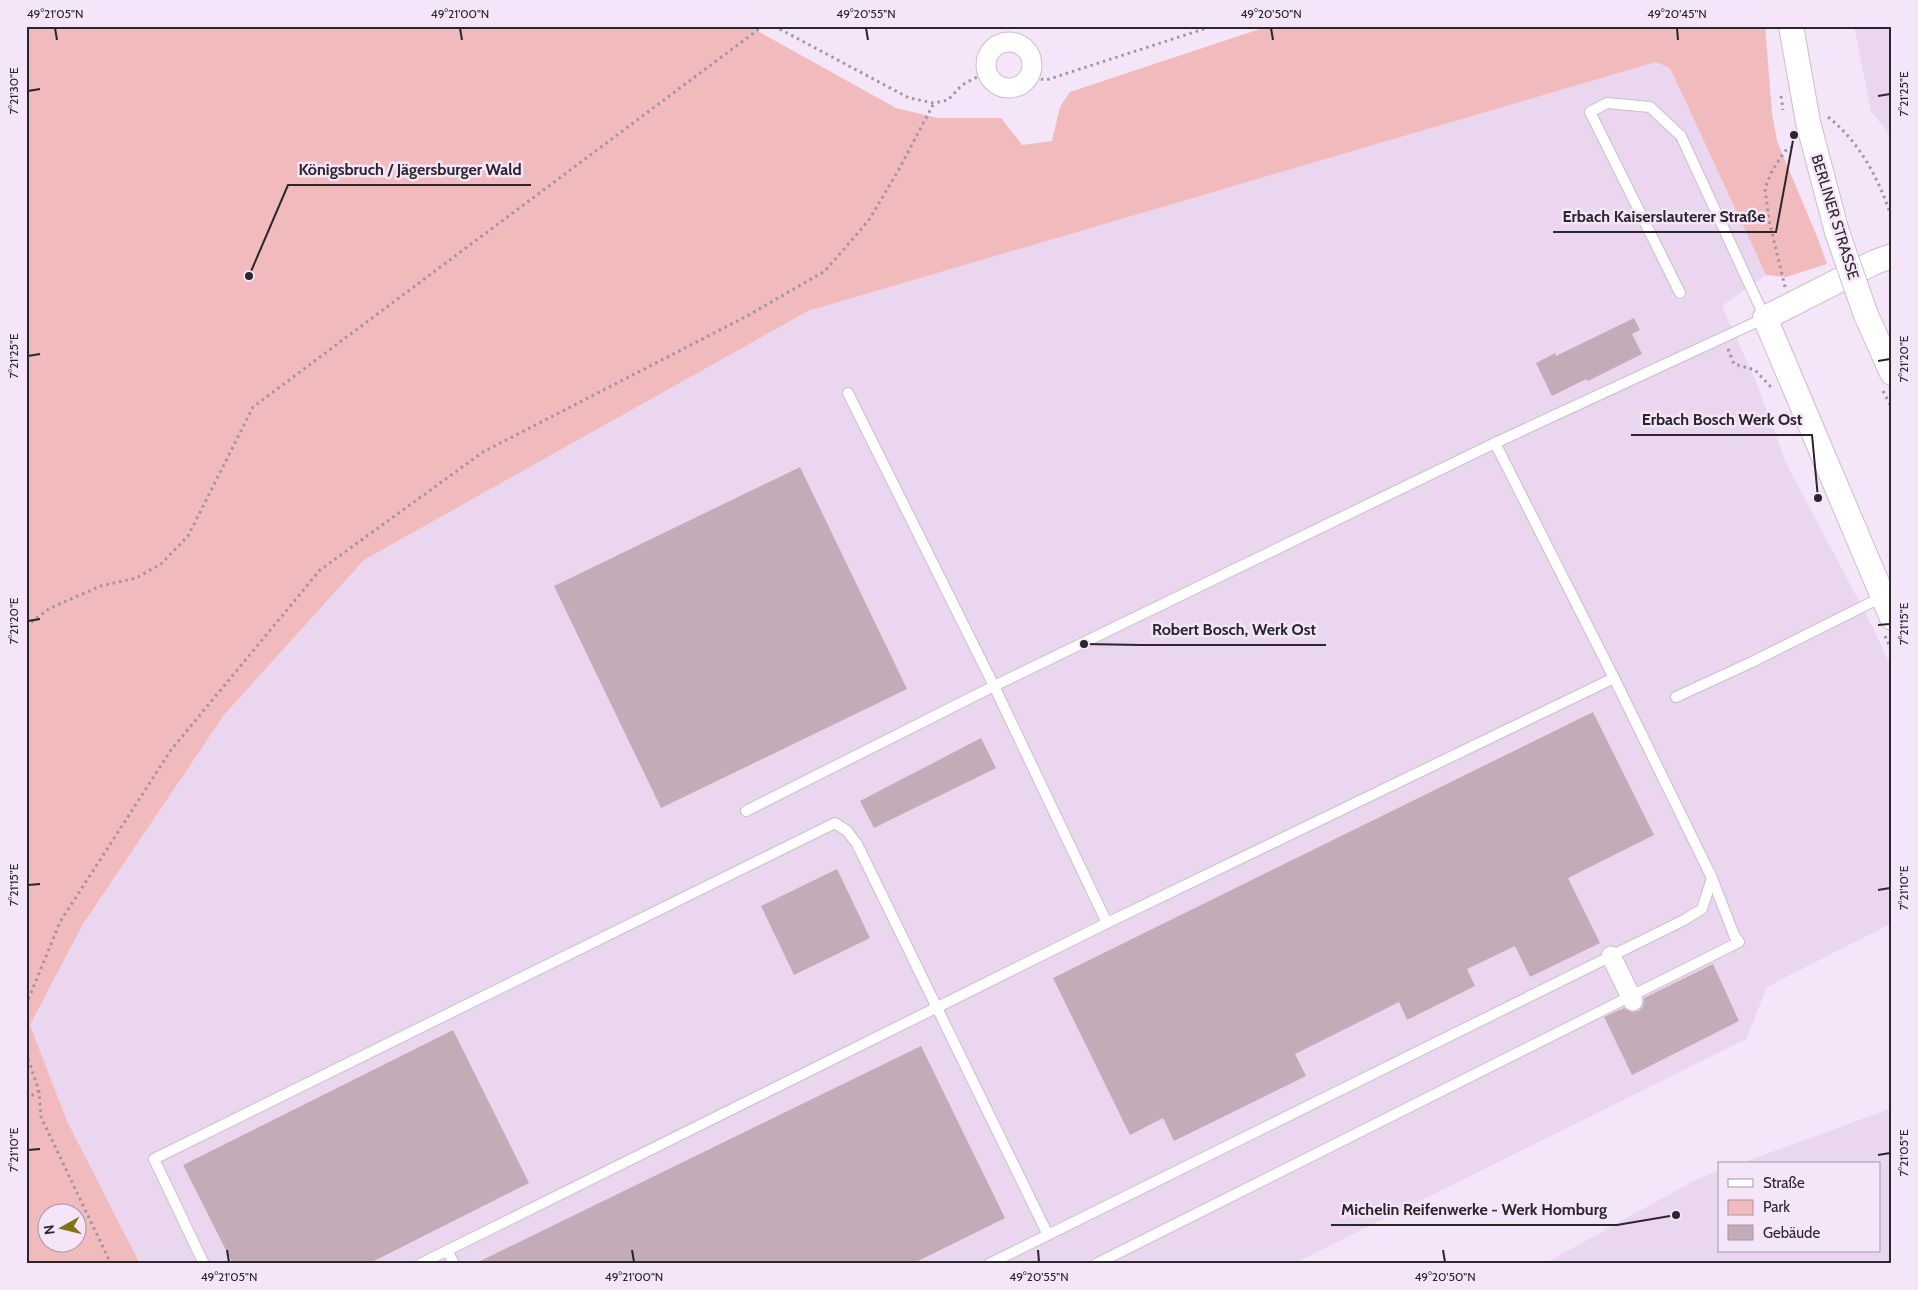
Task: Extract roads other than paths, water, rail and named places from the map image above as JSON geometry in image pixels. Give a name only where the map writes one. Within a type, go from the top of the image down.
[{"type":"street","name":"BERLINER STRASSE","points":[[1792,26],[1808,122],[1837,232],[1866,315],[1892,373]]},
{"type":"street","points":[[1018,35],[1030,58],[1031,67],[1028,77],[1021,84],[1003,87],[994,82],[988,75],[987,57],[992,49],[1018,35]]},
{"type":"street","points":[[1892,256],[1875,262],[1765,318],[1892,618]]},
{"type":"street","points":[[1611,956],[1632,999]]},
{"type":"lane","points":[[746,811],[994,686],[1495,443],[1765,318],[1680,136],[1650,107],[1607,103],[1590,112],[1680,294]]},
{"type":"lane","points":[[848,394],[994,686],[1107,923]]},
{"type":"lane","points":[[1096,1264],[1632,999],[1739,942],[1734,935],[1712,878],[1614,678],[1495,443]]},
{"type":"lane","points":[[1676,697],[1752,662],[1882,597]]},
{"type":"lane","points":[[420,1264],[1107,923],[1614,678]]},
{"type":"lane","points":[[204,1264],[154,1159],[835,823],[848,831],[858,844],[1048,1235]]},
{"type":"lane","points":[[989,1264],[1684,920],[1702,909],[1712,878]]},
{"type":"lane","points":[[447,1250],[454,1264]]},
{"type":"place","name":"Erbach Kaiserslauterer Straße","points":[[1794,135]]},
{"type":"place","name":"Königsbruch / Jägersburger Wald","points":[[249,276]]},
{"type":"place","name":"Erbach Bosch Werk Ost","points":[[1818,498]]},
{"type":"place","name":"Robert Bosch, Werk Ost","points":[[1084,644]]},
{"type":"place","name":"Michelin Reifenwerke - Werk Homburg","points":[[1676,1215]]}]
